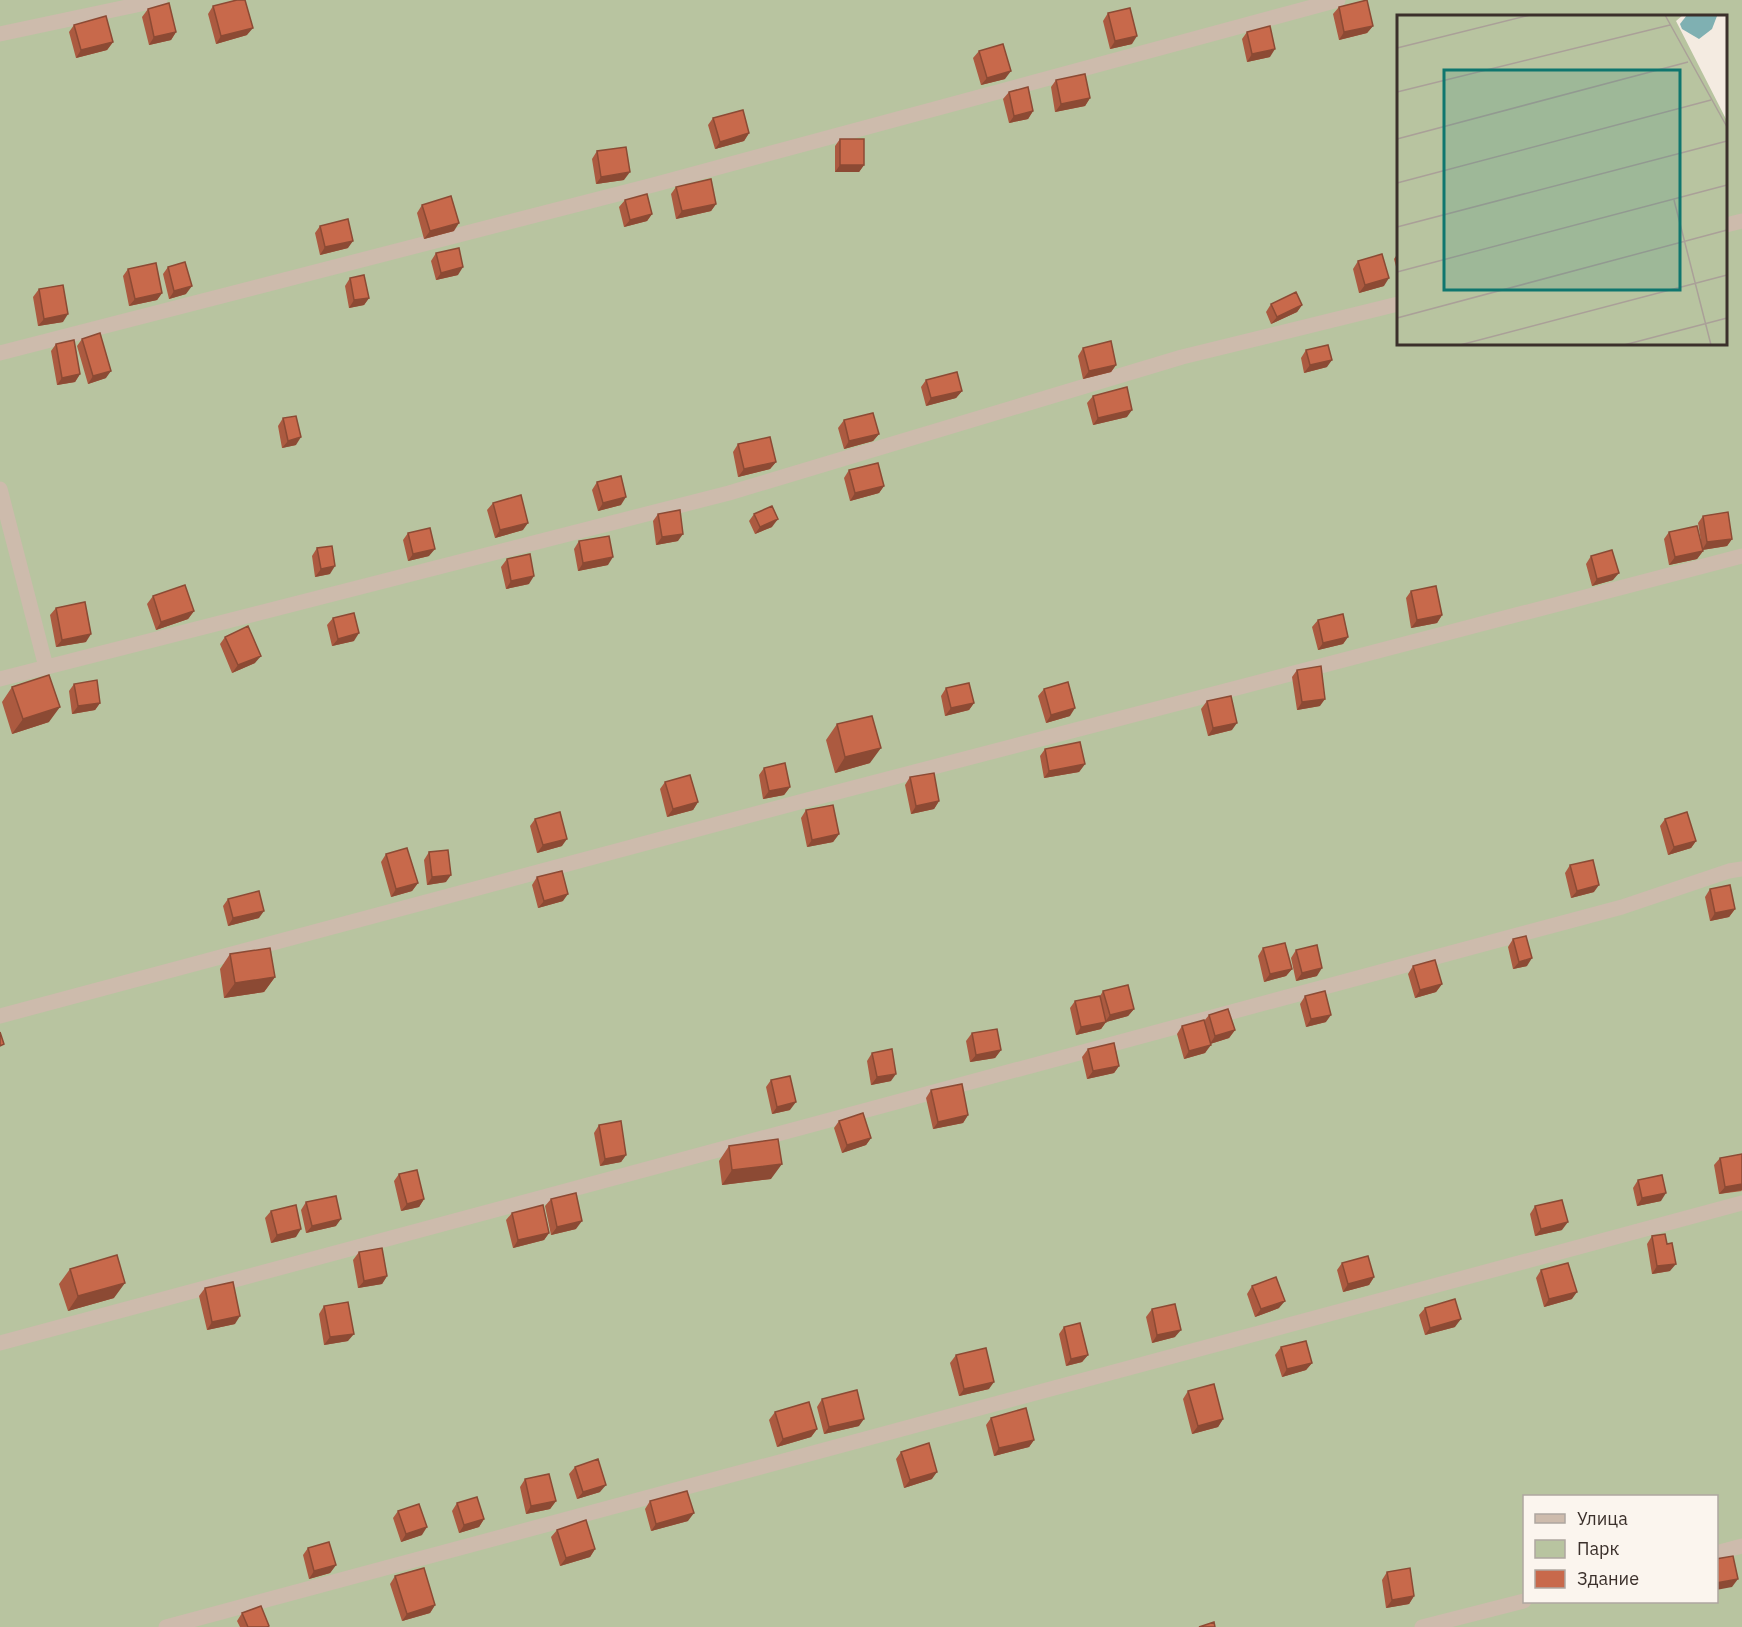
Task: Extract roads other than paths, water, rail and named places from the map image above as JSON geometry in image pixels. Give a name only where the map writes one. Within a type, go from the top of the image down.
[{"type":"lane","points":[[0,34],[160,0]]},
{"type":"lane","points":[[0,353],[653,185],[1338,0]]},
{"type":"lane","points":[[1727,224],[1742,220]]},
{"type":"lane","points":[[0,679],[729,493],[1182,357],[1397,304]]},
{"type":"lane","points":[[0,489],[46,668]]},
{"type":"lane","points":[[0,1016],[795,803],[1742,556]]},
{"type":"lane","points":[[0,1343],[1588,917],[1729,871],[1742,869]]},
{"type":"lane","points":[[166,1627],[1742,1203]]},
{"type":"lane","points":[[1718,1552],[1742,1546]]},
{"type":"lane","points":[[1422,1627],[1523,1601]]}]
